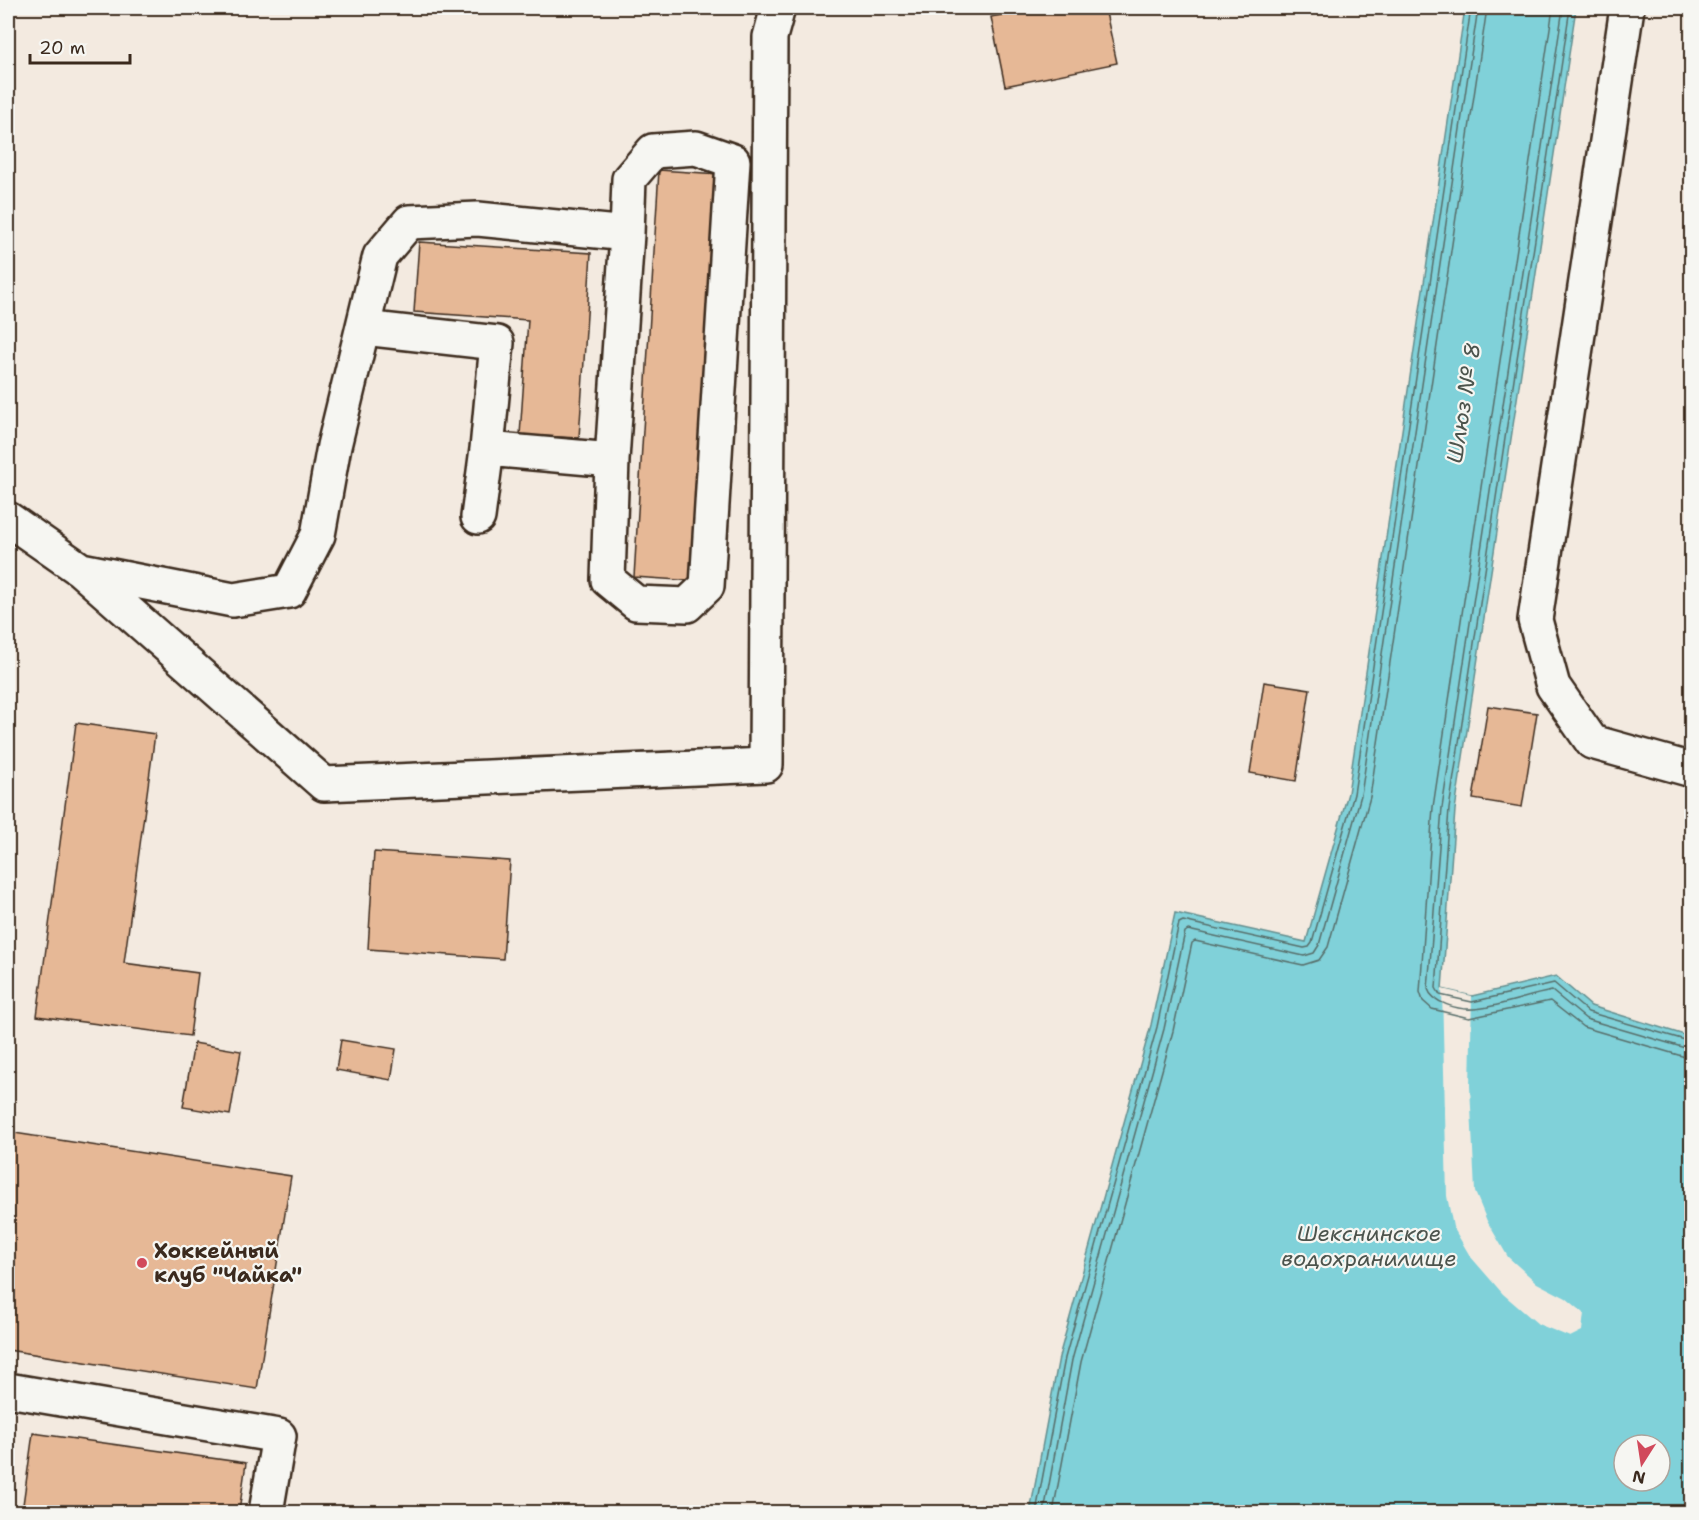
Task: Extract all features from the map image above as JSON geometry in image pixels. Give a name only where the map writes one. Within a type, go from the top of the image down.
[{"type":"lane","points":[[8,519],[81,570],[324,784],[766,765],[770,37],[778,8]]},
{"type":"lane","points":[[1628,8],[1535,620],[1553,686],[1592,742],[1692,770]]},
{"type":"lane","points":[[696,148],[733,161],[707,586],[687,605],[636,603],[608,580],[612,460],[627,234],[629,179],[652,151],[696,148]]},
{"type":"lane","points":[[81,570],[233,600],[289,591],[318,535],[334,446],[380,256],[409,222],[478,219],[627,234]]},
{"type":"lane","points":[[364,328],[497,343],[478,517]]},
{"type":"lane","points":[[487,449],[612,460]]},
{"type":"lane","points":[[8,1390],[279,1437],[266,1512]]},
{"type":"water","name":"Шекснинское водохранилище","points":[[1465,8],[1576,8],[1455,810],[1442,989],[1472,996],[1556,976],[1591,1006],[1691,1037],[1691,1512],[1030,1512],[1059,1357],[1151,1025],[1175,913],[1306,942],[1348,793]]},
{"type":"pier","points":[[1442,989],[1472,996],[1470,1086],[1475,1192],[1487,1221],[1508,1257],[1537,1283],[1566,1298],[1584,1313],[1582,1331],[1570,1337],[1538,1324],[1503,1294],[1470,1256],[1453,1227],[1447,1196]]},
{"type":"building","points":[[1036,8],[1105,8],[1117,63],[1005,86],[991,17]]},
{"type":"building","points":[[659,170],[719,174],[694,581],[634,577]]},
{"type":"building","points":[[419,242],[591,253],[579,438],[520,435],[528,320],[414,312]]},
{"type":"building","points":[[1264,682],[1310,689],[1296,781],[1250,773]]},
{"type":"building","points":[[1488,706],[1537,713],[1522,807],[1473,799]]},
{"type":"building","points":[[76,723],[155,734],[124,963],[198,973],[190,1036],[37,1016]]},
{"type":"building","points":[[374,852],[510,861],[503,959],[368,949]]},
{"type":"building","points":[[341,1040],[396,1049],[391,1080],[336,1070]]},
{"type":"building","points":[[194,1043],[241,1051],[230,1115],[183,1107]]},
{"type":"building","name":"Хоккейный клуб \"Чайка\"","points":[[8,1132],[291,1176],[257,1389],[8,1350]]},
{"type":"building","points":[[33,1433],[246,1463],[239,1512],[22,1512]]},
{"type":"place","name":"Хоккейный клуб \"Чайка\"","points":[[142,1263]]},
{"type":"water label","name":"Шлюз № 8","points":[[1463,403]]}]
